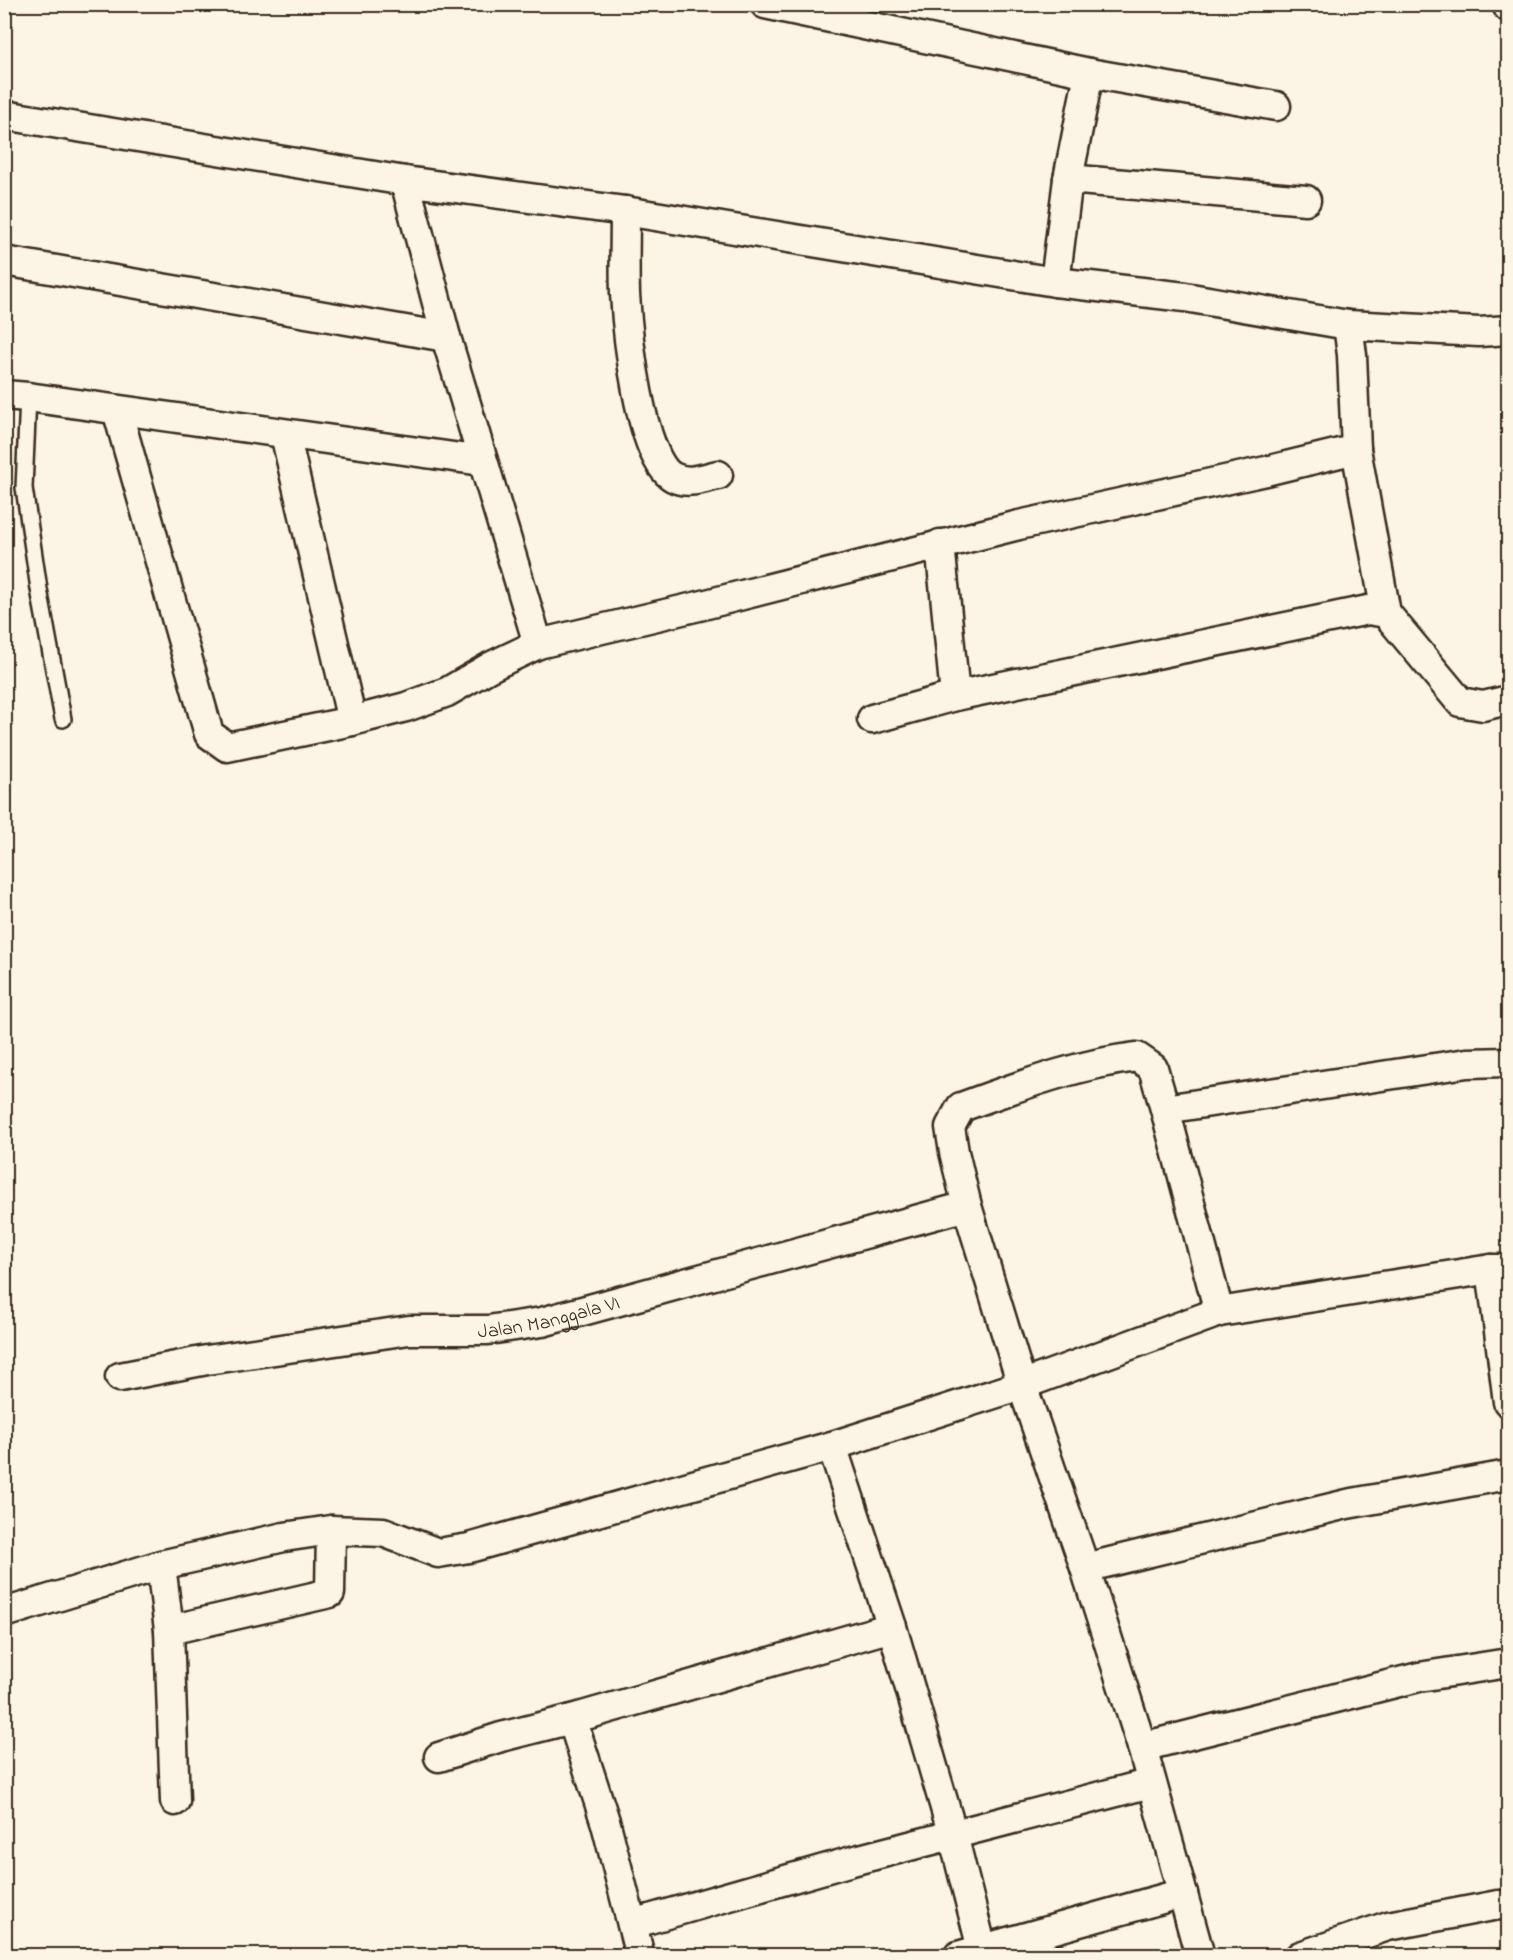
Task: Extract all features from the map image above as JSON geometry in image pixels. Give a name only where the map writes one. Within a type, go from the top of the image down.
[{"type":"street","points":[[765,4],[1089,73],[1276,106]]},
{"type":"street","points":[[1055,282],[1068,179],[1089,73]]},
{"type":"street","points":[[4,115],[405,181],[625,211],[1055,282],[1185,297],[1348,325],[1479,332],[1509,330]]},
{"type":"street","points":[[1068,179],[1306,200]]},
{"type":"street","points":[[405,181],[446,337],[538,644]]},
{"type":"street","points":[[625,211],[625,294],[633,374],[646,430],[657,458],[673,477],[689,482],[718,475]]},
{"type":"street","points":[[4,261],[446,337]]},
{"type":"street","points":[[1348,325],[1352,355],[1356,449],[1386,613],[1460,702],[1483,706],[1509,700]]},
{"type":"street","points":[[16,396],[482,461]]},
{"type":"street","points":[[117,410],[209,734],[227,747],[352,721],[406,707],[447,692],[490,667],[538,644],[699,606],[940,544],[1356,449]]},
{"type":"street","points":[[285,434],[352,721]]},
{"type":"street","points":[[940,544],[955,696]]},
{"type":"street","points":[[872,719],[955,696],[1332,617],[1368,610],[1386,613]]},
{"type":"street","points":[[1200,1956],[1142,1747],[1085,1568],[1022,1385],[967,1206],[950,1127],[961,1107],[1116,1059],[1137,1056],[1153,1068],[1219,1312]]},
{"type":"street","points":[[1165,1109],[1467,1063],[1509,1062]]},
{"type":"street","name":"Jalan Manggala VI","points":[[120,1377],[207,1360],[409,1330],[488,1330],[542,1322],[967,1206]]},
{"type":"street","points":[[4,1613],[161,1565],[284,1537],[332,1530],[383,1532],[438,1553],[469,1548],[832,1446],[1022,1385],[1219,1312],[1500,1269],[1509,1402]]},
{"type":"street","points":[[832,1446],[892,1627],[953,1835],[970,1952],[1183,1893]]},
{"type":"street","points":[[1085,1568],[1347,1504],[1509,1475]]},
{"type":"street","points":[[169,1630],[330,1593],[332,1530]]},
{"type":"street","points":[[161,1565],[169,1630],[175,1801]]},
{"type":"street","points":[[440,1757],[501,1737],[572,1719],[892,1627]]},
{"type":"street","points":[[1142,1747],[1419,1677],[1509,1663]]},
{"type":"street","points":[[572,1719],[606,1824],[640,1956]]},
{"type":"street","points":[[633,1924],[852,1861],[1151,1783]]},
{"type":"street","points":[[1300,1956],[1388,1926],[1498,1905],[1509,1906]]},
{"type":"lane","points":[[16,396],[24,488],[39,589],[63,718]]}]
